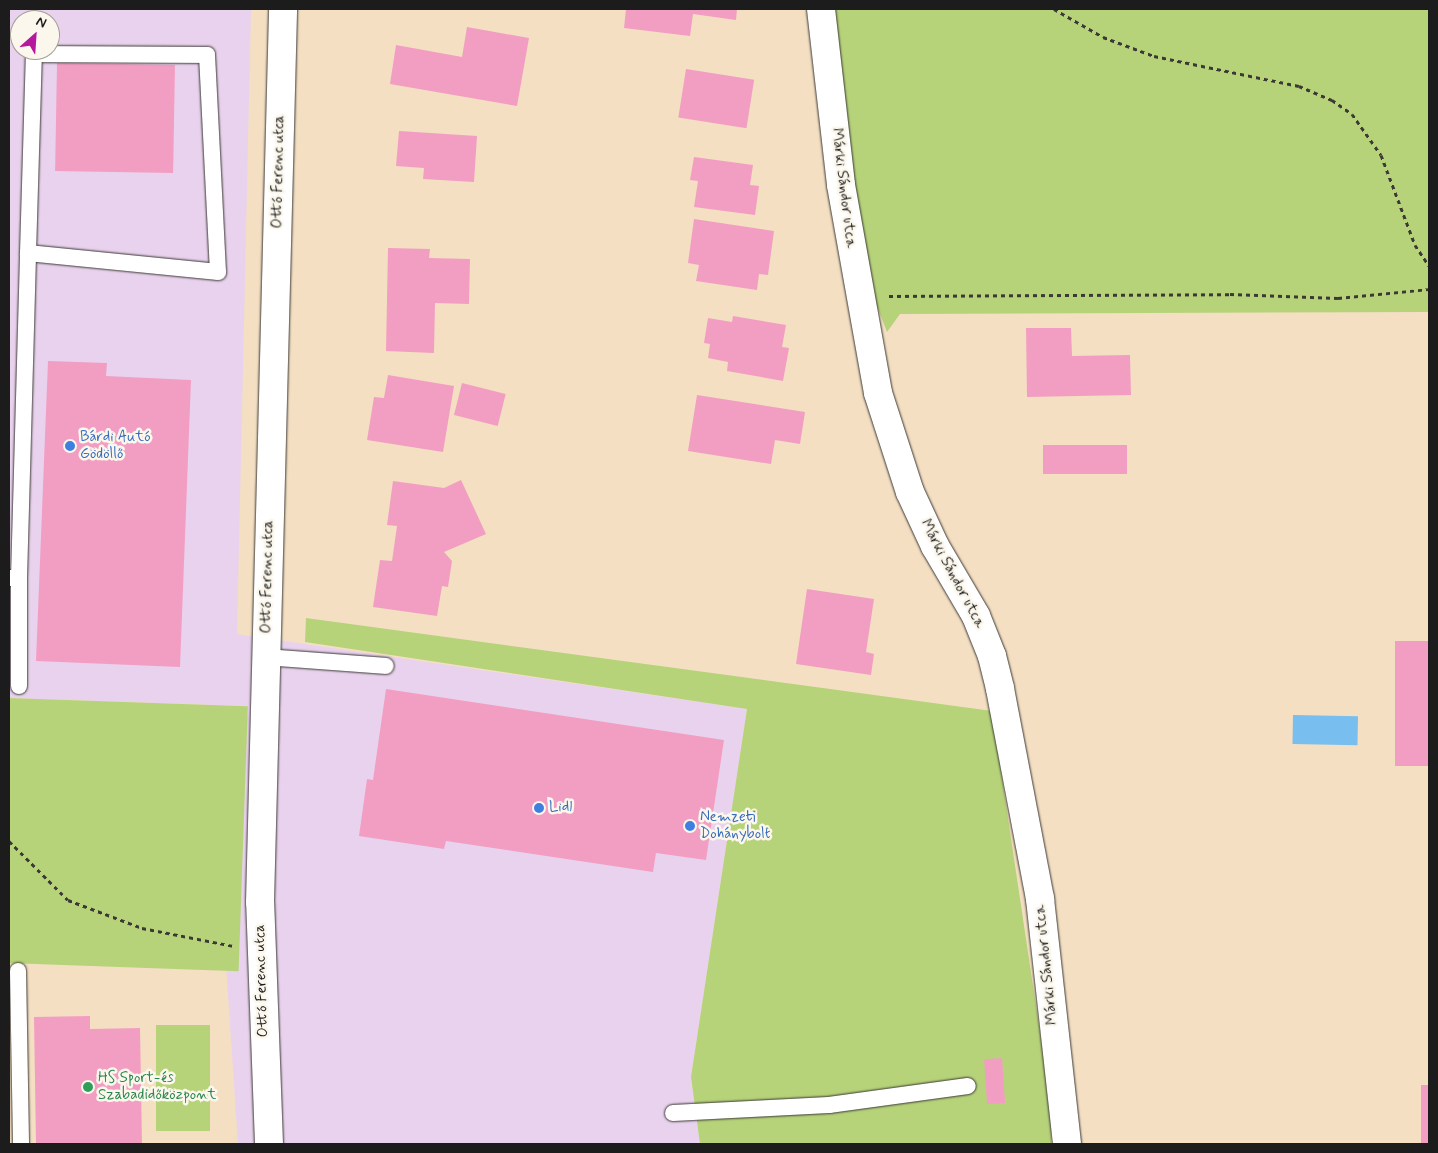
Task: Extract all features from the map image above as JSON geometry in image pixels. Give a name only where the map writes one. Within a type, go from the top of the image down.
[{"type":"street","name":"Ottó Ferenc utca","points":[[270,1144],[261,948],[266,657],[283,9]]},
{"type":"street","name":"Márki Sándor utca","points":[[821,9],[841,185],[858,296],[893,448],[935,546],[976,616],[992,656],[1040,899],[1066,1144]]},
{"type":"lane","points":[[19,686],[14,578],[28,253],[34,54],[207,55],[218,272],[28,253]]},
{"type":"lane","points":[[266,657],[386,666]]},
{"type":"lane","points":[[18,971],[21,1144]]},
{"type":"lane","points":[[673,1113],[829,1105],[968,1086]]},
{"type":"path","points":[[1054,9],[1103,37],[1154,56],[1299,86],[1332,100],[1352,114],[1381,155],[1414,245],[1429,266]]},
{"type":"path","points":[[858,296],[1230,294],[1338,298],[1429,289]]},
{"type":"path","points":[[9,841],[51,886],[68,900],[88,909],[142,928],[222,945],[261,948]]},
{"type":"shaded area","points":[[9,9],[251,9],[237,634],[747,709],[691,1077],[700,1144],[238,1144],[226,965],[248,706],[9,698]]},
{"type":"green space","points":[[833,9],[1429,9],[1429,312],[900,314],[887,332],[861,265]]},
{"type":"green space","points":[[306,618],[992,711],[1052,1113],[1051,1144],[700,1144],[691,1077],[747,709],[305,642]]},
{"type":"green space","points":[[9,698],[248,706],[239,971],[9,963]]},
{"type":"green space","points":[[156,1025],[210,1025],[210,1131],[156,1131]]},
{"type":"water","points":[[1293,715],[1358,716],[1357,745],[1292,744]]},
{"type":"building","points":[[626,9],[737,9],[736,20],[693,14],[690,36],[624,28]]},
{"type":"building","points":[[467,27],[529,38],[517,106],[390,84],[396,45],[462,57]]},
{"type":"building","points":[[57,63],[175,65],[173,173],[55,171]]},
{"type":"building","points":[[686,69],[754,80],[746,128],[678,117]]},
{"type":"building","points":[[399,131],[477,136],[474,182],[423,179],[424,168],[396,166]]},
{"type":"building","points":[[694,157],[753,165],[750,185],[759,186],[755,215],[694,207],[698,181],[690,180]]},
{"type":"building","points":[[694,219],[774,231],[768,275],[759,274],[757,290],[696,281],[699,265],[688,263]]},
{"type":"building","points":[[388,248],[430,249],[429,258],[470,259],[469,304],[435,303],[434,353],[386,351]]},
{"type":"building","points":[[733,316],[786,325],[782,347],[789,348],[783,381],[727,371],[728,362],[708,358],[710,344],[704,343],[708,318],[732,322]]},
{"type":"building","points":[[1026,328],[1071,328],[1072,356],[1130,355],[1131,395],[1027,397]]},
{"type":"building","points":[[48,361],[107,363],[106,376],[191,380],[180,667],[36,661]]},
{"type":"building","points":[[388,375],[454,386],[443,452],[367,440],[374,397],[384,398]]},
{"type":"building","points":[[462,383],[506,394],[498,426],[454,415]]},
{"type":"building","points":[[697,395],[805,412],[800,444],[775,440],[771,464],[688,451]]},
{"type":"building","points":[[1043,445],[1127,445],[1127,474],[1043,474]]},
{"type":"building","points":[[461,480],[486,534],[444,552],[452,561],[448,587],[442,586],[437,616],[373,607],[380,560],[392,561],[397,526],[387,525],[393,481],[444,488]]},
{"type":"building","points":[[807,589],[874,599],[866,652],[874,654],[871,675],[796,664]]},
{"type":"building","points":[[1395,641],[1429,641],[1429,766],[1395,766]]},
{"type":"building","name":"Lidl","points":[[386,689],[724,740],[706,860],[656,853],[653,872],[446,841],[444,849],[359,836],[367,779],[373,780]]},
{"type":"building","name":"HS Sport-és Szabadidőközpont","points":[[90,1016],[90,1029],[140,1028],[142,1144],[36,1144],[34,1017]]},
{"type":"building","points":[[1002,1058],[1005,1103],[987,1104],[984,1059]]},
{"type":"building","points":[[1421,1085],[1429,1085],[1429,1144],[1421,1144]]},
{"type":"place","name":"Bárdi Autó Gödöllő","points":[[70,446]]},
{"type":"place","name":"Lidl","points":[[539,808]]},
{"type":"place","name":"Nemzeti Dohánybolt","points":[[690,826]]},
{"type":"place","name":"HS Sport-és Szabadidőközpont","points":[[88,1087]]}]
